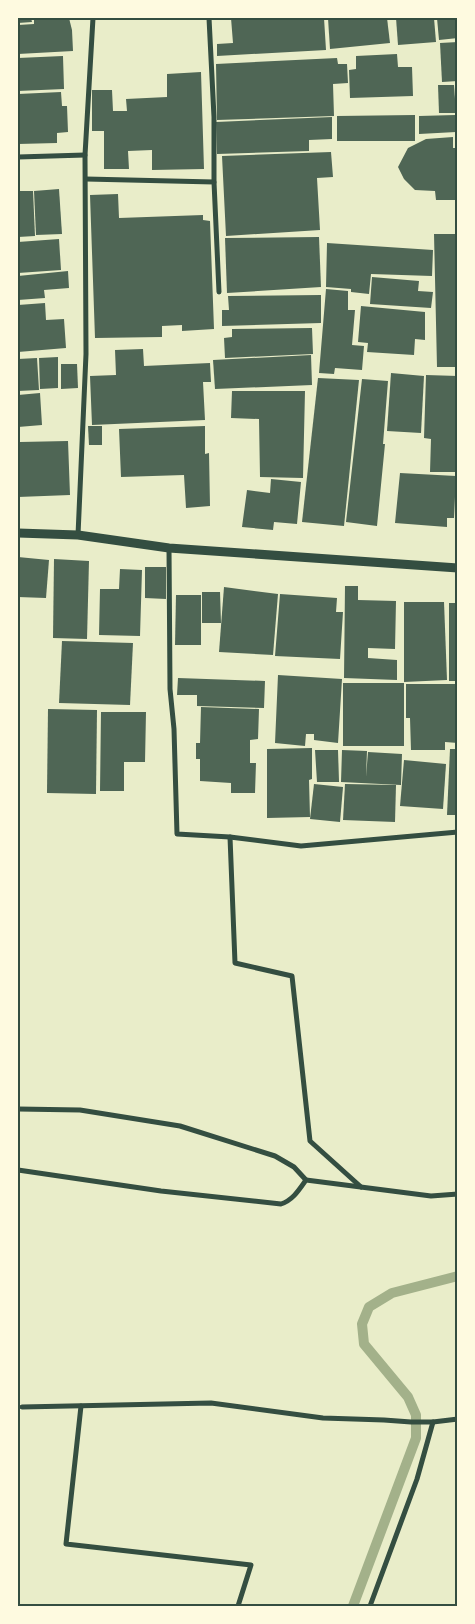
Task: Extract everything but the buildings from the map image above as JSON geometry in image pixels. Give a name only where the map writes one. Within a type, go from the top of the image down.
[{"type":"street","points":[[78,534],[86,354],[85,155],[93,18]]},
{"type":"street","points":[[209,18],[219,292]]},
{"type":"street","points":[[18,157],[85,155]]},
{"type":"street","points":[[86,179],[214,182]]},
{"type":"street","points":[[18,533],[78,534],[169,548],[458,568]]},
{"type":"street","points":[[169,548],[170,689],[174,729],[177,834],[230,837],[301,846],[458,832]]},
{"type":"street","points":[[230,837],[235,963],[292,976],[310,1140],[362,1187]]},
{"type":"street","points":[[18,1109],[80,1110],[180,1126],[275,1156],[294,1166],[306,1180],[431,1196],[458,1194]]},
{"type":"street","points":[[18,1170],[161,1192],[281,1204],[288,1202],[306,1180]]},
{"type":"street","points":[[22,1407],[211,1403],[324,1418],[411,1422],[458,1419]]},
{"type":"street","points":[[81,1406],[66,1544],[251,1565],[238,1606]]},
{"type":"street","points":[[370,1606],[417,1480],[433,1422]]},
{"type":"waterway","points":[[353,1606],[416,1438],[416,1415],[408,1397],[364,1344],[362,1324],[369,1307],[392,1293],[458,1276]]}]
